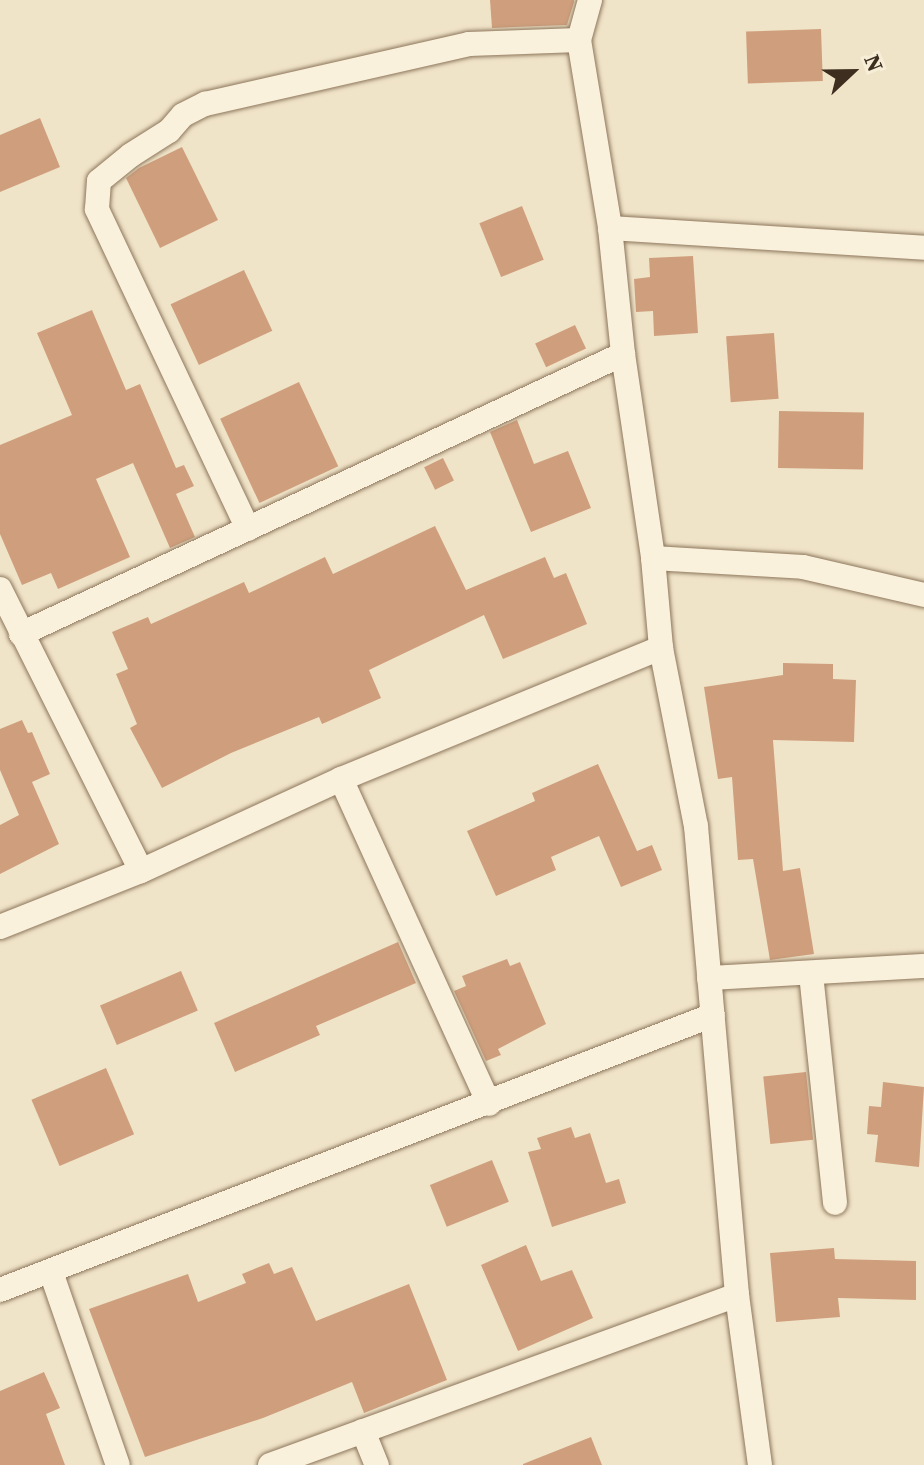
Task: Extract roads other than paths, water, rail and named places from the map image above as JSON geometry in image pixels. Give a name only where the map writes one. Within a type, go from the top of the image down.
[{"type":"street","points":[[590,0],[579,40],[610,228],[623,354],[653,558],[661,648],[696,826],[737,1295],[760,1465]]},
{"type":"street","points":[[248,529],[97,209],[99,181],[169,131],[183,115],[205,104],[469,44],[579,40]]},
{"type":"street","points":[[610,228],[924,248]]},
{"type":"street","points":[[21,634],[623,354]]},
{"type":"street","points":[[653,558],[803,567],[924,595]]},
{"type":"street","points":[[0,589],[141,871]]},
{"type":"street","points":[[0,927],[141,871],[341,779],[661,648]]},
{"type":"street","points":[[341,779],[489,1104]]},
{"type":"street","points":[[709,978],[924,966]]},
{"type":"street","points":[[811,974],[835,1203]]},
{"type":"street","points":[[0,1290],[489,1104],[713,1015]]},
{"type":"street","points":[[51,1272],[118,1465]]},
{"type":"street","points":[[270,1465],[737,1295]]},
{"type":"street","points":[[363,1431],[377,1465]]}]
